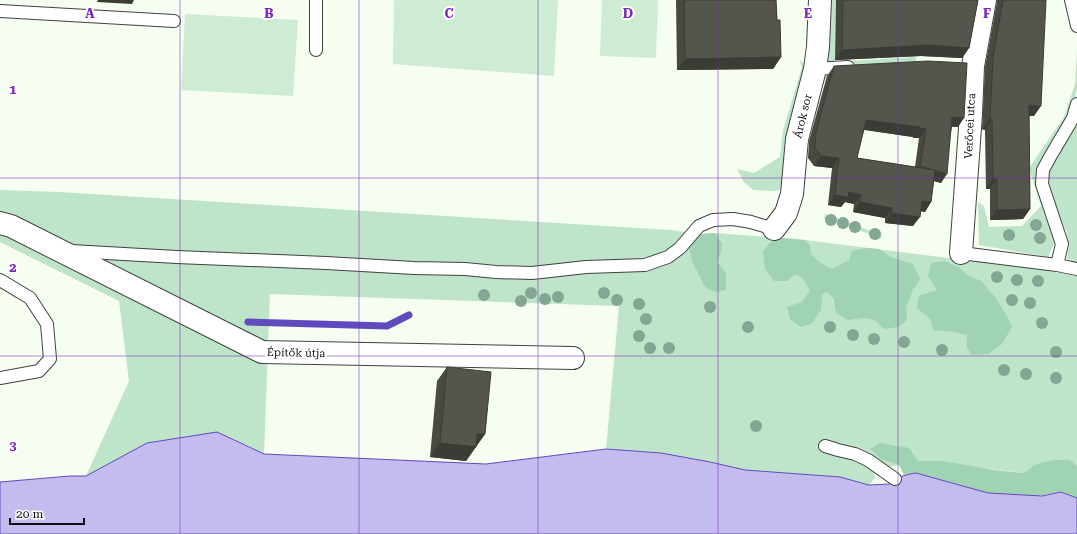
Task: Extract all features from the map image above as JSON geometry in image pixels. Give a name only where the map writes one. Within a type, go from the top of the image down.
[{"type":"street","name":"Árok sor","points":[[774,229],[786,212],[792,194],[797,139],[815,69],[818,47],[820,0]]},
{"type":"street","name":"Verőcei utca","points":[[961,253],[971,114],[966,66],[985,0]]},
{"type":"street","name":"Építők útja","points":[[0,223],[12,226],[262,352],[573,358]]},
{"type":"lane","points":[[316,0],[316,50]]},
{"type":"lane","points":[[1071,0],[1077,26]]},
{"type":"lane","points":[[0,11],[174,21]]},
{"type":"lane","points":[[815,69],[860,67]]},
{"type":"lane","points":[[1057,265],[1062,244],[1042,184],[1043,170],[1073,118],[1077,104]]},
{"type":"lane","points":[[60,250],[414,268],[465,268],[496,272],[532,273],[586,267],[645,265],[668,257],[680,248],[699,226],[713,220],[733,219],[751,222],[774,229]]},
{"type":"lane","points":[[961,253],[1057,265],[1077,269]]},
{"type":"lane","points":[[0,280],[30,298],[47,324],[50,359],[39,371],[0,378]]},
{"type":"lane","points":[[826,446],[862,457],[894,479]]},
{"type":"green space","points":[[394,0],[558,0],[554,76],[393,64]]},
{"type":"green space","points":[[602,0],[658,0],[656,58],[600,56]]},
{"type":"green space","points":[[829,0],[836,0],[835,62],[915,57],[920,69],[900,69],[827,75],[809,123]]},
{"type":"green space","points":[[992,0],[1000,0],[986,53],[987,117],[980,116],[982,52]]},
{"type":"green space","points":[[185,14],[298,20],[293,96],[181,90]]},
{"type":"green space","points":[[1077,50],[1077,90],[1068,120],[1039,166],[1056,235],[1048,257],[979,245],[978,202],[984,206],[989,227],[1022,226],[1041,206],[1029,168],[1064,117],[1075,84]]},
{"type":"green space","points":[[799,60],[805,64],[807,70],[785,179],[779,190],[753,190],[744,182],[737,169],[754,173],[780,157],[783,131],[802,67]]},
{"type":"green space","points":[[1077,118],[1077,261],[1067,259],[1069,244],[1066,230],[1058,218],[1048,185],[1048,170]]},
{"type":"green space","points":[[0,190],[59,192],[671,230],[699,234],[715,233],[805,240],[1044,270],[1077,276],[1077,466],[1070,460],[1034,465],[1024,473],[918,461],[874,470],[875,478],[869,485],[840,477],[745,470],[661,453],[606,449],[619,306],[270,294],[264,454],[217,432],[147,443],[86,476],[129,381],[119,301],[0,242]]},
{"type":"green space","points":[[825,214],[882,235],[881,238],[824,219]]},
{"type":"green space","points":[[715,233],[722,243],[721,252],[717,262],[726,273],[726,290],[716,292],[705,287],[692,261],[689,248],[699,234]]},
{"type":"green space","points":[[784,238],[805,240],[810,246],[811,254],[818,261],[831,269],[849,260],[852,251],[866,248],[879,249],[891,257],[913,264],[920,279],[913,290],[906,307],[907,320],[898,327],[884,329],[875,320],[863,318],[847,320],[836,313],[834,299],[827,292],[822,294],[821,310],[811,324],[801,327],[790,319],[787,307],[802,302],[810,291],[803,278],[795,274],[787,281],[774,281],[765,269],[763,251],[771,242]]},
{"type":"green space","points":[[944,261],[959,267],[967,275],[981,281],[995,297],[1008,318],[1012,327],[1002,344],[988,354],[972,355],[967,348],[967,335],[955,332],[933,330],[931,320],[917,308],[919,296],[937,290],[928,276],[931,263]]},
{"type":"green space","points":[[880,443],[909,448],[918,461],[943,461],[994,470],[1024,473],[1034,465],[1053,460],[1070,460],[1077,466],[1077,498],[1061,492],[1038,496],[988,493],[917,473],[904,475],[899,465],[881,459],[870,449]]},
{"type":"shaded area","points":[[217,432],[264,454],[486,464],[606,449],[661,453],[745,470],[840,477],[869,485],[890,484],[905,475],[916,473],[988,493],[1042,496],[1061,492],[1077,498],[1077,534],[0,534],[0,482],[86,476],[147,443]]},
{"type":"building","points":[[684,0],[776,0],[777,20],[780,20],[781,57],[685,59]]},
{"type":"building","points":[[843,0],[978,0],[969,48],[928,45],[842,50]]},
{"type":"building","points":[[1003,0],[1046,0],[1041,106],[1029,105],[1030,209],[997,210],[997,179],[993,179],[992,119],[990,119],[993,57]]},
{"type":"building","points":[[928,61],[967,63],[964,118],[952,117],[947,174],[935,170],[931,202],[922,201],[920,217],[891,213],[892,208],[860,202],[861,195],[849,192],[848,197],[835,195],[839,158],[821,156],[815,148],[816,132],[834,66]],"holes":[[[866,120],[926,129],[920,166],[932,170],[857,158]]]},
{"type":"building","points":[[447,367],[491,372],[485,434],[477,434],[476,447],[440,443]]},
{"type":"waterway","points":[[248,322],[387,326],[409,315]]}]
